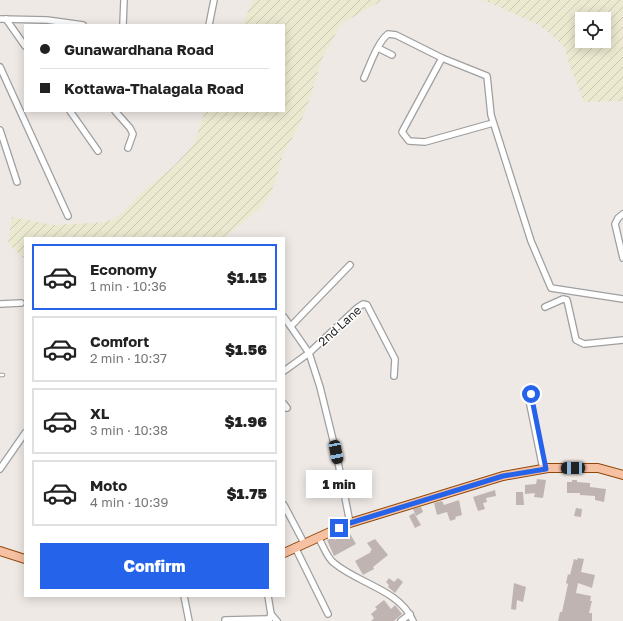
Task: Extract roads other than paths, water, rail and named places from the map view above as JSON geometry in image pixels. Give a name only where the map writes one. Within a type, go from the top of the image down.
[{"type":"main road","points":[[285,552],[350,523],[503,476],[545,469],[598,468],[623,475]]},
{"type":"main road","points":[[0,551],[24,559]]},
{"type":"street","points":[[123,24],[124,0]]},
{"type":"street","points":[[209,24],[214,0]]},
{"type":"street","points":[[3,19],[38,23],[47,20],[76,24]]},
{"type":"street","points":[[3,19],[24,45]]},
{"type":"street","points":[[364,78],[378,48],[384,37],[388,34],[392,34],[442,58],[487,76],[493,123],[531,241],[551,288],[623,299]]},
{"type":"street","points":[[378,48],[392,55]]},
{"type":"street","points":[[442,58],[402,132],[409,141],[425,142],[493,123]]},
{"type":"street","points":[[0,67],[68,216]]},
{"type":"street","points":[[71,112],[98,151]]},
{"type":"street","points":[[116,112],[130,128],[133,134],[128,148]]},
{"type":"street","points":[[0,130],[17,182]]},
{"type":"street","points":[[623,214],[618,218],[615,224],[623,258]]},
{"type":"street","points":[[615,224],[623,225]]},
{"type":"street","points":[[291,326],[350,265]]},
{"type":"street","points":[[545,307],[563,299],[567,300],[576,340],[584,344],[623,340]]},
{"type":"street","points":[[0,304],[21,303]]},
{"type":"street","name":"2nd Lane","points":[[309,354],[357,308],[363,304],[367,305],[395,359],[394,376]]},
{"type":"street","points":[[285,318],[309,354],[320,387],[336,452],[350,523]]},
{"type":"street","points":[[285,370],[309,354]]},
{"type":"street","points":[[529,392],[545,469]]},
{"type":"street","points":[[0,469],[24,434]]},
{"type":"street","points":[[285,506],[304,543]]},
{"type":"street","points":[[318,537],[332,562],[355,578],[386,593],[404,607],[410,614],[413,621]]},
{"type":"street","points":[[295,547],[328,614]]},
{"type":"street","points":[[184,597],[190,621]]},
{"type":"street","points":[[268,597],[270,618]]},
{"type":"street","points":[[401,621],[410,614]]},
{"type":"street","points":[[225,620],[270,618],[278,621]]}]
